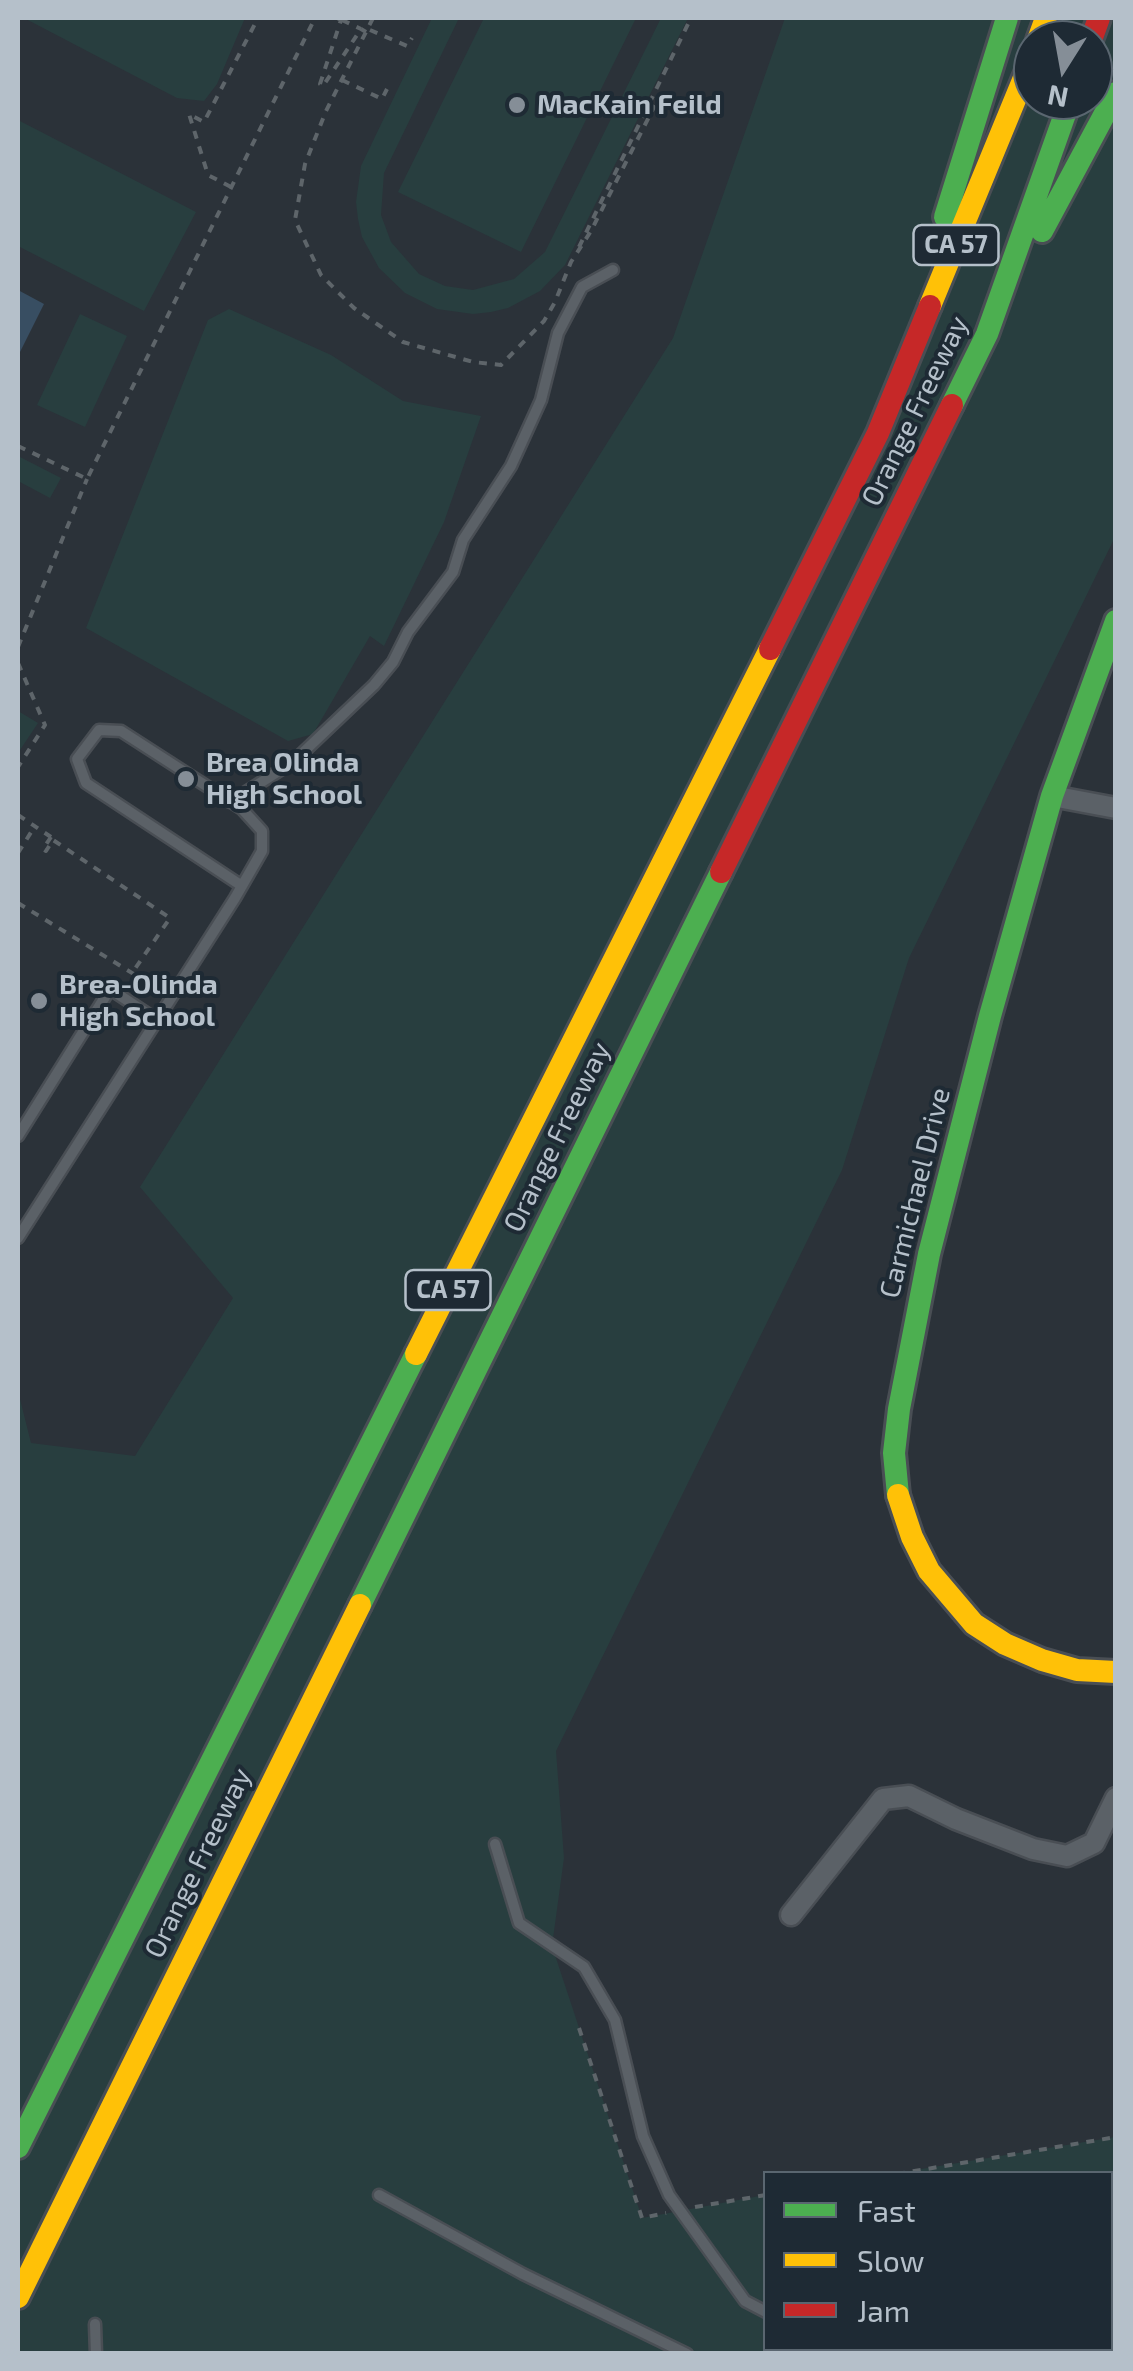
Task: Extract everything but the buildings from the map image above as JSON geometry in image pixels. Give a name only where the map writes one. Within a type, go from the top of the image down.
[{"type":"main road","points":[[878,433],[1007,18]]},
{"type":"main road","points":[[987,334],[1116,93]]},
{"type":"main road","name":"Orange Freeway","points":[[18,2147],[878,433],[1013,105]]},
{"type":"main road","name":"Orange Freeway","points":[[18,2297],[987,334],[1063,120]]},
{"type":"main road","name":"Carmichael Drive","points":[[1116,621],[1052,796],[990,1016],[929,1254],[894,1453],[899,1504],[930,1572],[974,1624],[1005,1644],[1042,1660],[1077,1670],[1116,1672]]},
{"type":"street","points":[[1052,796],[1116,808]]},
{"type":"street","points":[[791,1915],[883,1799],[909,1796],[1033,1849],[1066,1856],[1094,1843],[1116,1798]]},
{"type":"lane","points":[[230,802],[293,762],[393,662],[408,632],[453,572],[463,540],[512,466],[541,400],[558,332],[582,287],[613,270]]},
{"type":"lane","points":[[18,1238],[158,1020],[242,886],[262,851],[262,831],[230,802],[121,731],[100,730],[77,759],[86,783],[242,886]]},
{"type":"lane","points":[[18,1136],[110,989],[158,1020]]},
{"type":"lane","points":[[495,1844],[519,1924],[584,1968],[614,2020],[643,2136],[669,2195],[745,2301],[763,2310]]},
{"type":"lane","points":[[379,2195],[522,2274],[687,2354]]},
{"type":"lane","points":[[94,2324],[96,2354]]},
{"type":"path","points":[[231,188],[208,175],[189,114],[204,122],[258,18]]},
{"type":"path","points":[[18,647],[88,479],[315,18]]},
{"type":"path","points":[[374,18],[365,30],[323,86],[320,84],[339,18],[365,30],[407,46],[412,38]]},
{"type":"path","points":[[365,30],[306,164],[294,220],[321,275],[354,308],[403,342],[473,362],[501,365],[544,321],[692,18]]},
{"type":"path","points":[[342,80],[382,99],[386,89]]},
{"type":"path","points":[[18,446],[88,479]]},
{"type":"path","points":[[18,663],[44,724],[18,767]]},
{"type":"path","points":[[18,815],[172,916]]},
{"type":"path","points":[[18,853],[34,826]]},
{"type":"path","points":[[51,837],[43,849],[53,840],[170,918],[132,973]]},
{"type":"path","points":[[18,914],[19,905],[150,984],[138,999]]},
{"type":"path","points":[[915,2171],[1116,2138]]},
{"type":"green space","points":[[24,18],[245,18],[217,84],[204,101],[177,98]]},
{"type":"green space","points":[[432,18],[459,18],[384,173],[381,215],[391,242],[419,274],[445,286],[473,290],[514,279],[545,252],[661,18],[688,18],[565,265],[540,291],[508,308],[491,312],[437,309],[405,293],[379,268],[362,237],[358,219],[361,166]]},
{"type":"green space","name":"MacKain Feild","points":[[484,18],[636,18],[521,252],[398,192]]},
{"type":"green space","points":[[785,18],[1115,18],[1115,537],[909,958],[842,1170],[556,1751],[564,1858],[552,1946],[642,2218],[763,2195],[763,2351],[1113,2351],[1113,2171],[909,2171],[1115,2137],[1115,2353],[18,2353],[18,1391],[31,1443],[135,1456],[233,1298],[140,1187],[673,338]]},
{"type":"green space","points":[[18,120],[196,212],[144,311],[18,246]]},
{"type":"green space","points":[[229,309],[331,355],[403,401],[481,416],[444,522],[384,646],[370,636],[313,734],[288,741],[86,628],[208,320]]},
{"type":"green space","points":[[80,314],[127,336],[85,427],[37,405]]},
{"type":"green space","points":[[18,456],[61,478],[50,498],[18,481]]},
{"type":"green space","points":[[18,711],[38,723],[18,753]]},
{"type":"water","points":[[18,290],[44,304],[18,356]]},
{"type":"traffic: fast","points":[[945,217],[1007,18]]},
{"type":"traffic: fast","points":[[1042,231],[1116,93]]},
{"type":"traffic: fast","points":[[952,405],[987,334],[1063,120]]},
{"type":"traffic: fast","points":[[898,1495],[894,1453],[899,1409],[929,1254],[1052,796],[1116,621]]},
{"type":"traffic: fast","points":[[360,1605],[721,872]]},
{"type":"traffic: fast","points":[[18,2147],[416,1354]]},
{"type":"traffic: slow","points":[[930,306],[1013,105]]},
{"type":"traffic: slow","points":[[416,1354],[770,649]]},
{"type":"traffic: slow","points":[[898,1495],[929,1571],[974,1624],[1005,1644],[1042,1660],[1077,1670],[1116,1672]]},
{"type":"traffic: slow","points":[[18,2297],[360,1605]]},
{"type":"traffic: jam","points":[[770,649],[878,433],[930,306]]},
{"type":"traffic: jam","points":[[721,872],[952,405]]},
{"type":"place","name":"MacKain Feild","points":[[517,105]]},
{"type":"place","name":"Brea Olinda High School","points":[[186,779]]},
{"type":"place","name":"Brea-Olinda High School","points":[[39,1001]]}]
